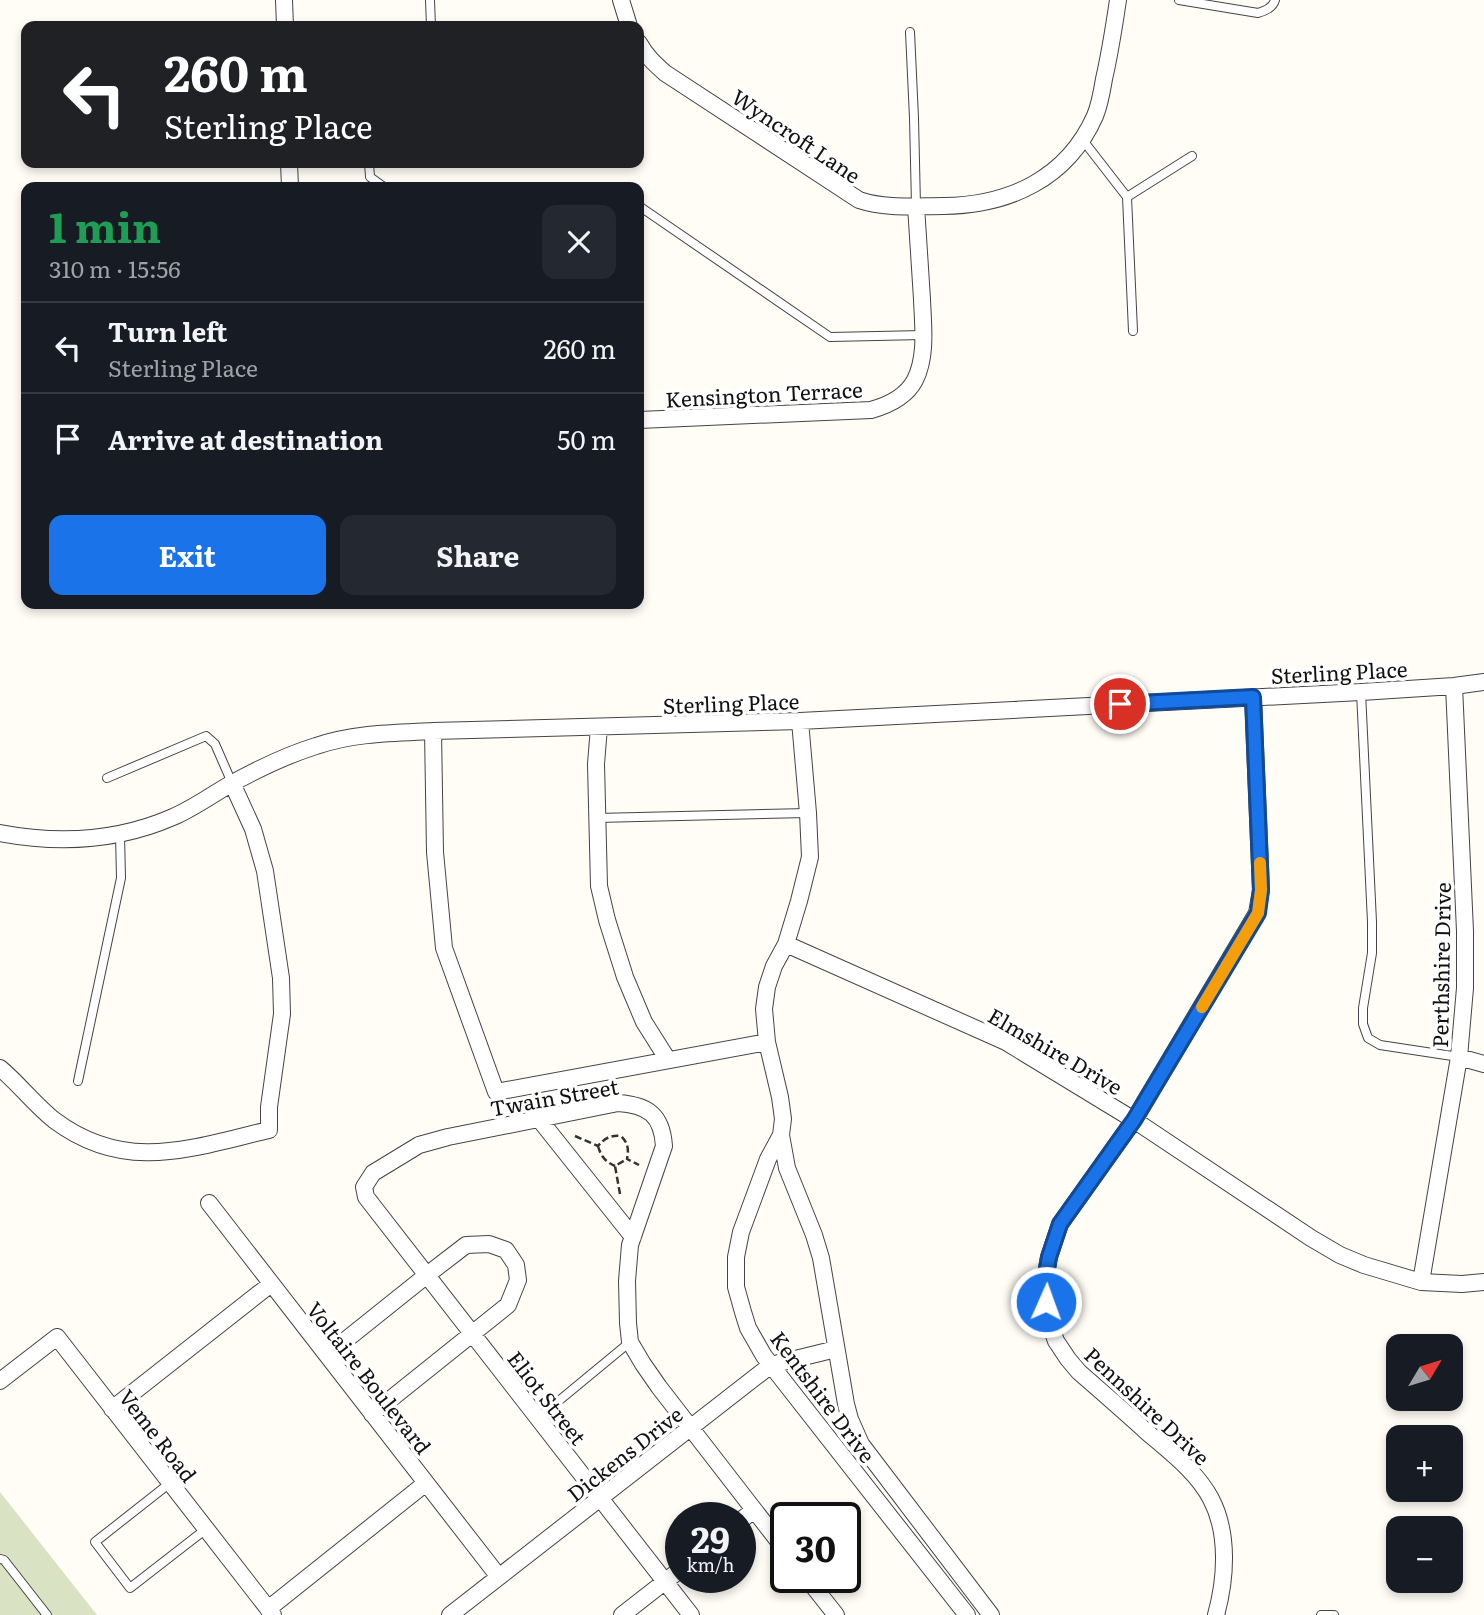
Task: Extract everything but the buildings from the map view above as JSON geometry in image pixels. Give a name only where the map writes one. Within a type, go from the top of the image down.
[{"type":"street","points":[[284,0],[285,21]]},
{"type":"street","points":[[621,0],[627,21]]},
{"type":"street","name":"Wyncroft Lane","points":[[644,50],[665,73],[859,200],[874,205],[955,206],[990,201],[1018,193],[1047,177],[1082,139],[1095,116],[1100,98],[1118,0]]},
{"type":"street","name":"Kensington Terrace","points":[[644,420],[871,410],[888,405],[905,394],[920,366],[923,335],[916,206]]},
{"type":"street","name":"Sterling Place","points":[[1,836],[68,841],[120,835],[173,817],[232,783],[314,746],[342,738],[372,734],[800,721],[1361,692],[1484,682]]},
{"type":"street","name":"Perthshire Drive","points":[[1421,1282],[1459,1057],[1465,988],[1454,686]]},
{"type":"street","name":"Pennshire Drive","points":[[1216,1615],[1224,1583],[1224,1560],[1216,1510],[1210,1497],[1174,1455],[1079,1372],[1068,1359],[1056,1340],[1049,1321],[1045,1280],[1060,1224],[1134,1120],[1258,913],[1261,890],[1253,697]]},
{"type":"street","name":"Kentshire Drive","points":[[800,721],[810,858],[786,944],[767,987],[764,1009],[767,1042],[780,1097],[783,1119],[781,1135],[787,1168],[818,1247],[846,1404],[861,1444],[987,1613]]},
{"type":"street","points":[[599,727],[596,764],[599,886],[625,977],[644,1022],[668,1060]]},
{"type":"street","points":[[433,731],[435,852],[444,948],[496,1093],[767,1042]]},
{"type":"street","points":[[0,1068],[53,1118],[79,1136],[108,1147],[138,1153],[174,1152],[269,1130],[269,1107],[282,1014],[281,978],[265,871],[253,829],[232,783]]},
{"type":"street","name":"Elmshire Drive","points":[[786,944],[1006,1042],[1134,1120],[1340,1255],[1421,1282],[1484,1282]]},
{"type":"street","points":[[1459,1057],[1484,1064]]},
{"type":"street","name":"Twain Street","points":[[372,1204],[366,1197],[364,1187],[373,1173],[419,1145],[618,1103],[632,1104],[650,1111],[663,1131],[664,1146],[630,1245],[627,1281],[630,1342],[659,1387],[748,1502]]},
{"type":"street","points":[[538,1119],[633,1237]]},
{"type":"street","name":"Kentshire Drive","points":[[781,1135],[768,1159],[737,1245],[735,1272],[748,1328],[771,1365],[967,1615]]},
{"type":"street","name":"Voltaire Boulevard","points":[[209,1203],[499,1577]]},
{"type":"street","name":"Eliot Street","points":[[372,1204],[665,1582]]},
{"type":"street","points":[[327,1355],[466,1245],[489,1244],[506,1250],[516,1265],[518,1280],[509,1305],[372,1414]]},
{"type":"street","points":[[112,1409],[271,1284]]},
{"type":"street","name":"Veme Road","points":[[0,1381],[57,1337],[271,1612]]},
{"type":"street","name":"Dickens Drive","points":[[450,1615],[771,1365],[836,1349]]},
{"type":"street","points":[[271,1612],[426,1483]]},
{"type":"street","name":"Twain Street","points":[[756,1513],[770,1530]]},
{"type":"street","points":[[622,1615],[665,1582]]},
{"type":"street","name":"Eliot Street","points":[[674,1593],[691,1615]]},
{"type":"street","points":[[819,1593],[836,1615]]},
{"type":"lane","points":[[430,0],[431,21]]},
{"type":"lane","points":[[1179,0],[1258,13],[1265,11],[1275,0]]},
{"type":"lane","points":[[910,32],[916,206]]},
{"type":"lane","points":[[1082,139],[1127,197],[1133,331]]},
{"type":"lane","points":[[1127,197],[1192,156]]},
{"type":"lane","points":[[369,168],[370,177],[377,182]]},
{"type":"lane","points":[[644,209],[830,337],[923,335]]},
{"type":"lane","points":[[1361,692],[1372,943],[1363,1024],[1368,1038],[1380,1045],[1459,1057]]},
{"type":"lane","points":[[107,778],[206,736],[215,744],[232,783]]},
{"type":"lane","points":[[597,818],[808,813]]},
{"type":"lane","points":[[78,1081],[121,878],[120,835]]},
{"type":"lane","points":[[538,1418],[630,1342]]},
{"type":"lane","points":[[170,1483],[94,1542],[130,1588],[206,1529]]},
{"type":"lane","points":[[0,1559],[4,1560],[47,1615]]},
{"type":"lane","points":[[1321,1615],[1334,1615]]},
{"type":"path","points":[[598,1146],[612,1135],[621,1136],[627,1142],[627,1159],[615,1166]]},
{"type":"path","points":[[575,1136],[598,1146]]},
{"type":"path","points":[[598,1146],[606,1162],[615,1166]]},
{"type":"path","points":[[627,1159],[655,1173]]},
{"type":"path","points":[[615,1166],[621,1201],[618,1218]]},
{"type":"green space","points":[[0,1492],[97,1615],[0,1615]]},
{"type":"slow traffic","points":[[1202,1007],[1258,913],[1260,863]]},
{"type":"route","points":[[1046,1302],[1045,1280],[1049,1257],[1060,1224],[1134,1120],[1258,913],[1261,890],[1253,697],[1120,704]]}]
